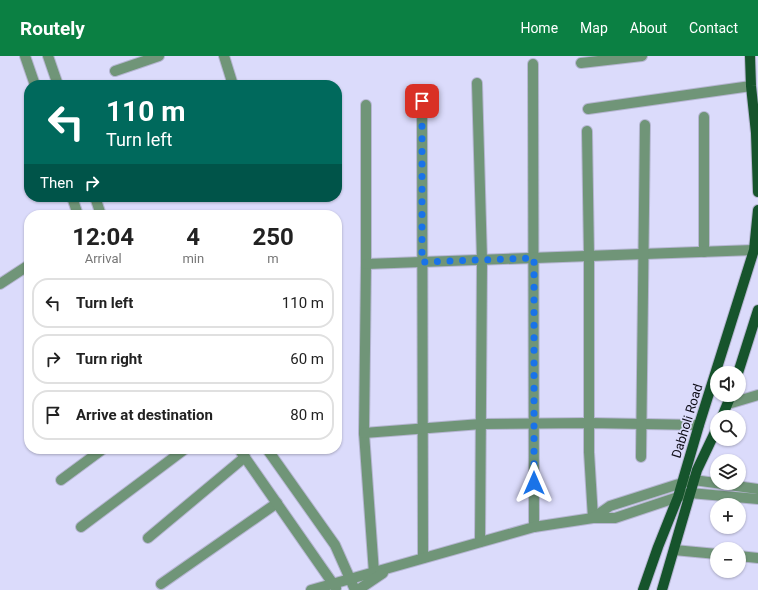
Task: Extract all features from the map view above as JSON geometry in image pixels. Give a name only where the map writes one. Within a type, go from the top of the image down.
[{"type":"main road","points":[[750,56],[751,86],[756,133],[758,192]]},
{"type":"main road","name":"Dabholi Road","points":[[644,590],[658,547],[678,497],[754,250],[758,210]]},
{"type":"main road","points":[[740,366],[758,310]]},
{"type":"main road","name":"Dabholi Road","points":[[662,590],[697,470],[710,443]]},
{"type":"street","points":[[25,56],[32,80]]},
{"type":"street","points":[[48,56],[56,80]]},
{"type":"street","points":[[115,71],[159,56]]},
{"type":"street","points":[[224,56],[231,80]]},
{"type":"street","points":[[581,64],[642,56]]},
{"type":"street","points":[[534,64],[534,527]]},
{"type":"street","points":[[477,84],[482,260],[480,542]]},
{"type":"street","points":[[588,109],[751,86]]},
{"type":"street","points":[[422,101],[423,558]]},
{"type":"street","points":[[366,105],[364,433],[374,572]]},
{"type":"street","points":[[704,117],[704,252]]},
{"type":"street","points":[[641,457],[645,125]]},
{"type":"street","points":[[587,131],[589,423],[593,518]]},
{"type":"street","points":[[366,264],[754,250]]},
{"type":"street","points":[[0,284],[24,268]]},
{"type":"street","points":[[746,397],[758,395]]},
{"type":"street","points":[[364,433],[481,424],[589,423],[699,426]]},
{"type":"street","points":[[61,480],[96,454]]},
{"type":"street","points":[[81,527],[178,454]]},
{"type":"street","points":[[148,538],[241,454]]},
{"type":"street","points":[[243,454],[335,587]]},
{"type":"street","points":[[271,454],[335,545],[350,579],[357,590],[389,568]]},
{"type":"street","points":[[593,518],[610,506],[694,480],[758,489]]},
{"type":"street","points":[[311,590],[335,587],[350,579],[534,527],[593,518],[615,518],[690,493],[758,499]]},
{"type":"street","points":[[161,584],[277,503]]},
{"type":"street","points":[[674,550],[710,553]]},
{"type":"street","points":[[746,557],[758,558]]},
{"type":"route","points":[[422,101],[422,262],[534,258],[534,483]]}]
